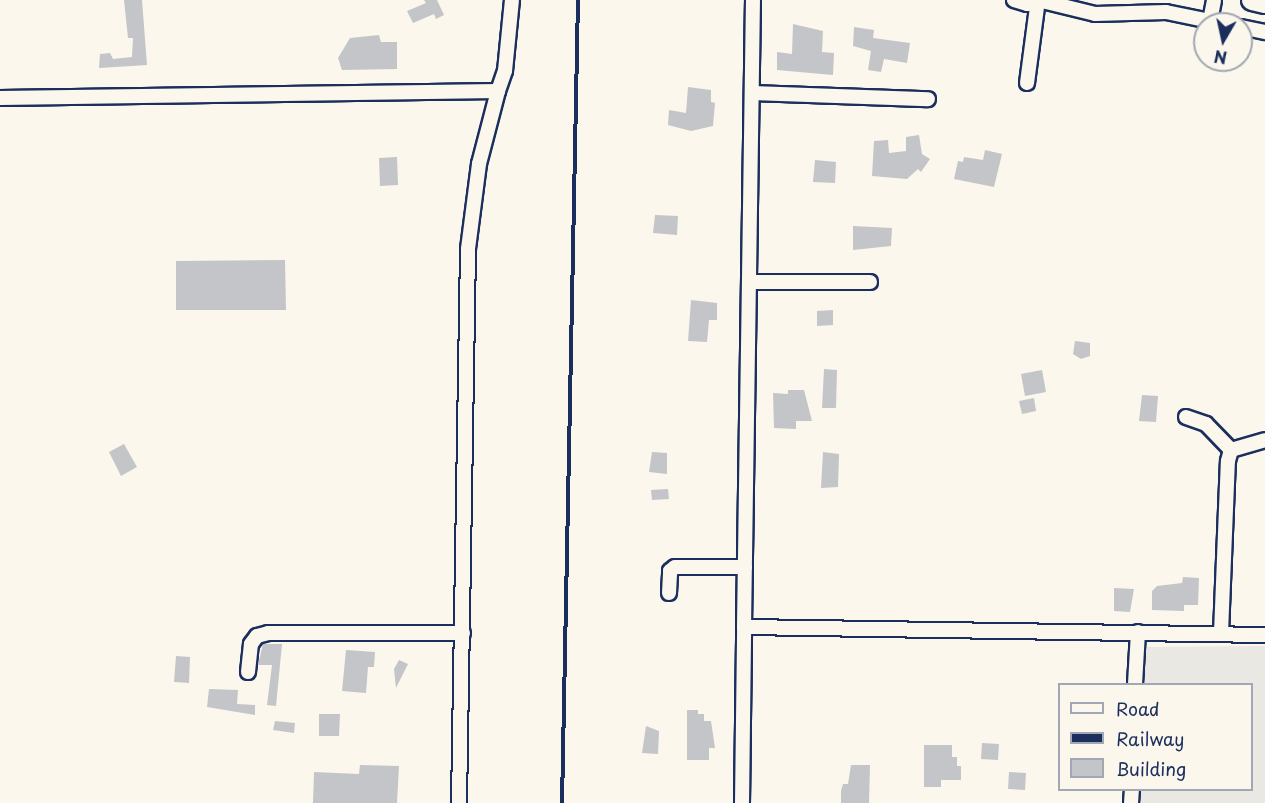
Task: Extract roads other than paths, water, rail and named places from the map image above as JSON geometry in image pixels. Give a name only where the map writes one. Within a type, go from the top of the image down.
[{"type":"highway","points":[[1252,0],[1265,3]]},
{"type":"street","points":[[459,803],[468,249],[478,165],[505,71],[512,0]]},
{"type":"street","points":[[742,803],[751,282],[753,0]]},
{"type":"street","points":[[1014,0],[1027,4],[1038,0],[1095,14],[1166,12],[1193,18]]},
{"type":"street","points":[[1027,83],[1038,0]]},
{"type":"street","points":[[0,98],[498,91]]},
{"type":"street","points":[[752,93],[928,99]]},
{"type":"street","points":[[751,282],[870,282]]},
{"type":"street","points":[[1186,417],[1206,424],[1231,450],[1221,633]]},
{"type":"street","points":[[1231,450],[1265,440]]},
{"type":"street","points":[[669,593],[670,571],[675,567],[745,567]]},
{"type":"street","points":[[744,627],[1265,635]]},
{"type":"street","points":[[1135,683],[1138,632]]},
{"type":"street","points":[[248,672],[251,644],[257,636],[268,633],[463,633]]},
{"type":"railway","points":[[562,803],[578,0]]}]
